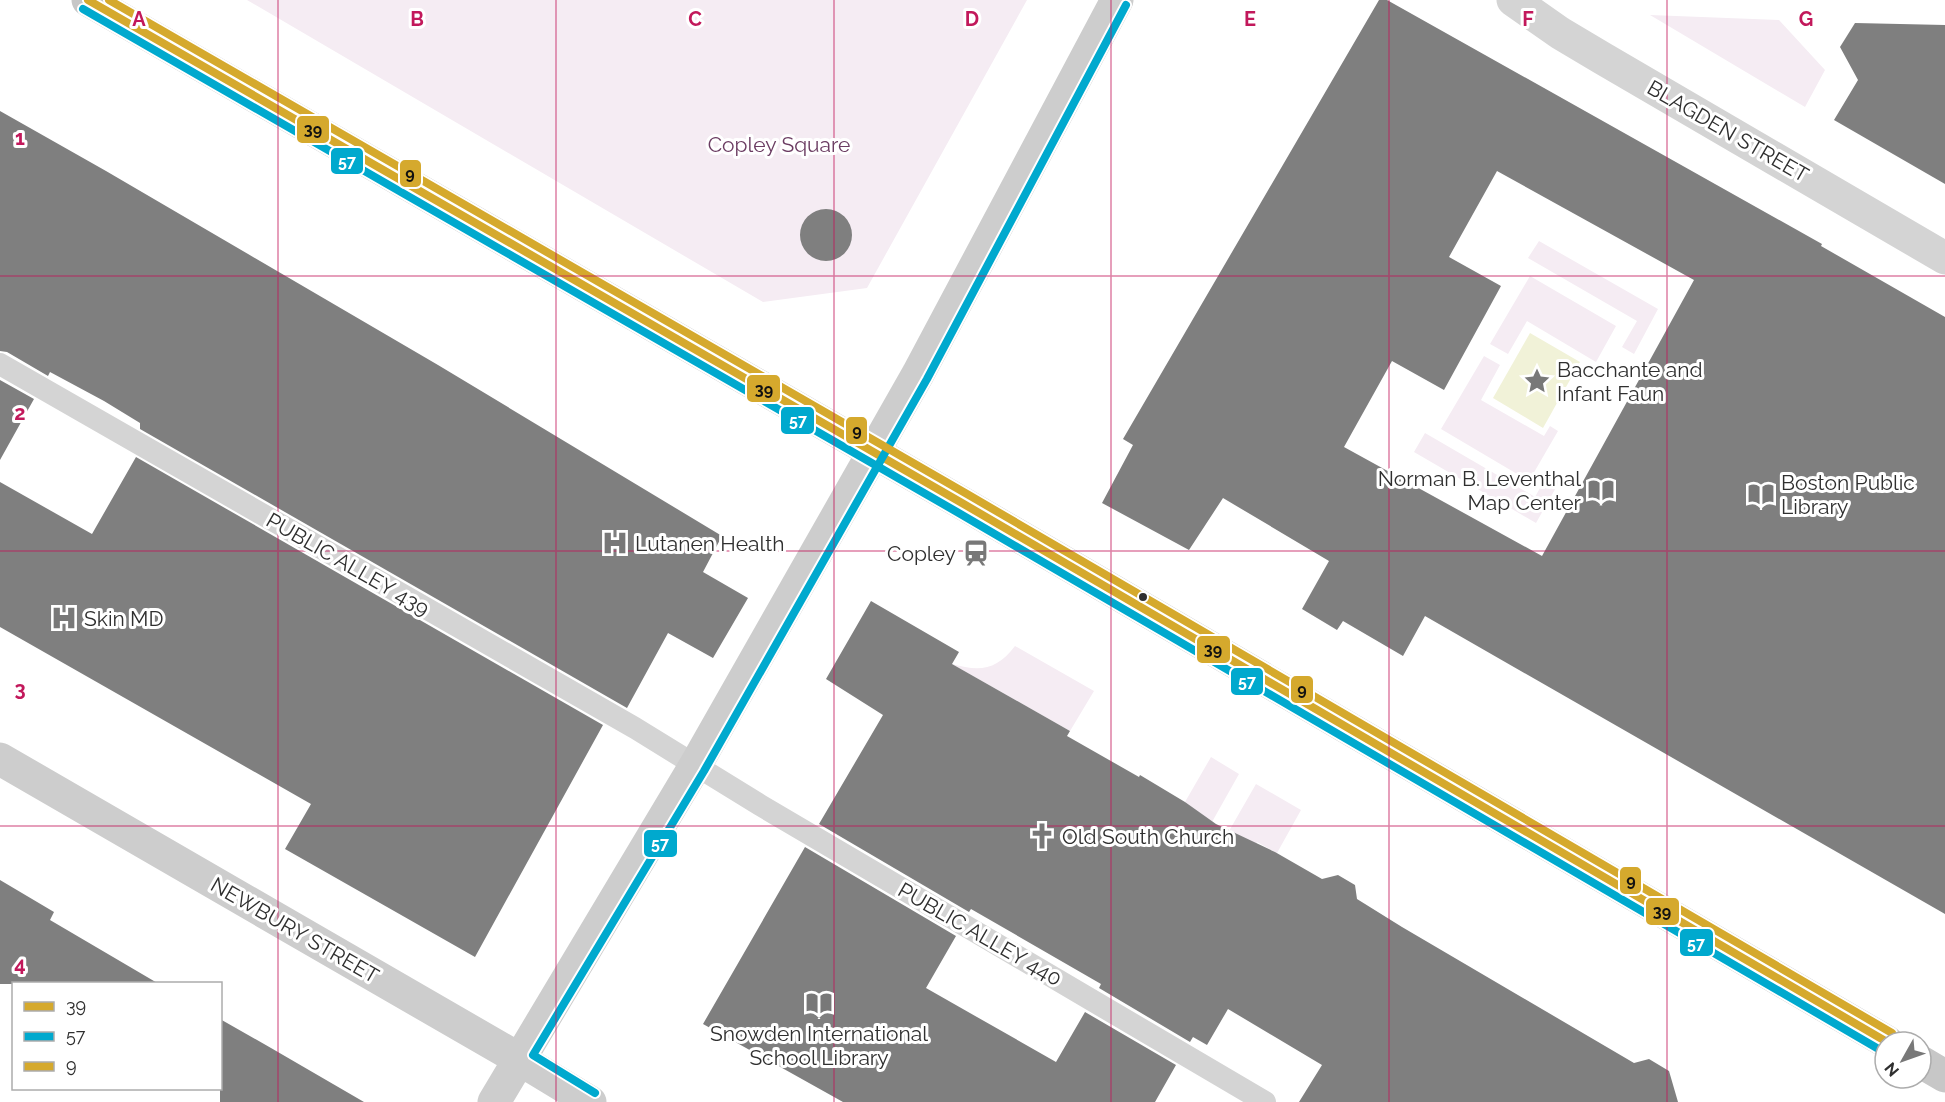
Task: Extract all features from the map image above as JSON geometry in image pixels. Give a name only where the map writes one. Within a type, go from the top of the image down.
[{"type":"main road","points":[[87,0],[873,452],[1873,1034]]},
{"type":"main road","points":[[494,1102],[695,766],[928,355],[1117,0]]},
{"type":"main road","name":"NEWBURY STREET","points":[[0,759],[590,1102]]},
{"type":"street","name":"BLAGDEN STREET","points":[[1513,0],[1560,33],[1945,258]]},
{"type":"lane","name":"PUBLIC ALLEY 439","points":[[0,364],[635,728],[695,766]]},
{"type":"lane","name":"PUBLIC ALLEY 440","points":[[695,766],[1265,1102]]},
{"type":"green space","name":"Copley Square","points":[[247,0],[1027,0],[867,288],[763,302]]},
{"type":"green space","points":[[1650,15],[1779,20],[1825,70],[1805,107]]},
{"type":"green space","points":[[1539,241],[1658,309],[1634,354],[1622,347],[1637,321],[1528,258]]},
{"type":"green space","points":[[1530,276],[1616,326],[1596,362],[1527,321],[1508,354],[1490,344]]},
{"type":"green space","points":[[1484,356],[1500,365],[1481,400],[1544,436],[1550,426],[1558,431],[1529,481],[1441,429]]},
{"type":"green space","points":[[1425,433],[1535,497],[1550,470],[1562,477],[1536,523],[1414,452]]},
{"type":"green space","points":[[1015,646],[1094,691],[1070,731],[952,664],[971,668],[987,667],[1002,660]]},
{"type":"green space","points":[[1211,757],[1239,774],[1212,822],[1185,802]]},
{"type":"green space","points":[[1256,784],[1301,810],[1277,853],[1257,842],[1256,846],[1229,831]]},
{"type":"shaded area","points":[[1530,333],[1580,362],[1543,428],[1493,398]]},
{"type":"building","name":"Boston Public Library","points":[[1379,0],[1387,0],[1822,244],[1821,246],[1945,317],[1945,914],[1425,616],[1403,656],[1343,621],[1337,630],[1302,609],[1329,561],[1223,498],[1189,550],[1102,503],[1133,445],[1123,439]],"holes":[[[1497,171],[1694,280],[1542,556],[1344,447],[1392,361],[1444,390],[1501,286],[1449,257]]]},
{"type":"building","points":[[1855,23],[1945,25],[1945,184],[1834,120],[1858,80],[1840,47]]},
{"type":"building","points":[[0,111],[438,365],[722,536],[703,572],[748,598],[713,658],[668,633],[627,708],[140,429],[140,423],[104,401],[50,372],[48,376],[7,352],[0,351]]},
{"type":"building","points":[[826,209],[840,213],[848,221],[852,235],[848,249],[840,257],[826,261],[812,257],[804,249],[800,235],[804,221],[812,213]]},
{"type":"building","points":[[0,380],[34,399],[0,460]]},
{"type":"building","points":[[136,457],[603,725],[475,957],[285,849],[311,804],[0,627],[0,482],[92,534]]},
{"type":"building","points":[[871,601],[959,652],[952,664],[1070,731],[1067,736],[1139,777],[1140,775],[1216,824],[1275,852],[1322,879],[1338,875],[1355,885],[1357,899],[1402,927],[1634,1063],[1649,1059],[1669,1071],[1678,1102],[1299,1102],[1322,1065],[1228,1009],[1207,1045],[1193,1037],[1190,1042],[1099,988],[1101,984],[971,909],[969,912],[819,824],[883,715],[826,679]]},
{"type":"building","points":[[805,847],[956,936],[926,988],[1056,1062],[1085,1012],[1176,1065],[1155,1102],[843,1102],[703,1024]]},
{"type":"building","points":[[0,880],[54,912],[50,920],[156,982],[12,982],[12,984],[0,984]]},
{"type":"building","points":[[222,1020],[364,1102],[220,1102]]},
{"type":"transit line","name":"39","points":[[88,0],[962,503],[1873,1034]]},
{"type":"transit line","name":"9","points":[[109,0],[967,494],[1887,1030]]},
{"type":"transit line","name":"57","points":[[595,1093],[533,1055],[704,771],[927,379],[1126,5]]},
{"type":"transit line","name":"57","points":[[83,9],[957,512],[1873,1046]]},
{"type":"place","name":"Bacchante and Infant Faun","points":[[1537,381]]},
{"type":"place","name":"Norman B. Leventhal Map Center","points":[[1601,490]]},
{"type":"place","name":"Boston Public Library","points":[[1761,494]]},
{"type":"place","name":"Lutanen Health","points":[[615,543]]},
{"type":"place","name":"Copley","points":[[976,553]]},
{"type":"place","name":"Skin MD","points":[[64,618]]},
{"type":"place","name":"Old South Church","points":[[1042,836]]},
{"type":"place","name":"Snowden International School Library","points":[[819,1003]]}]
